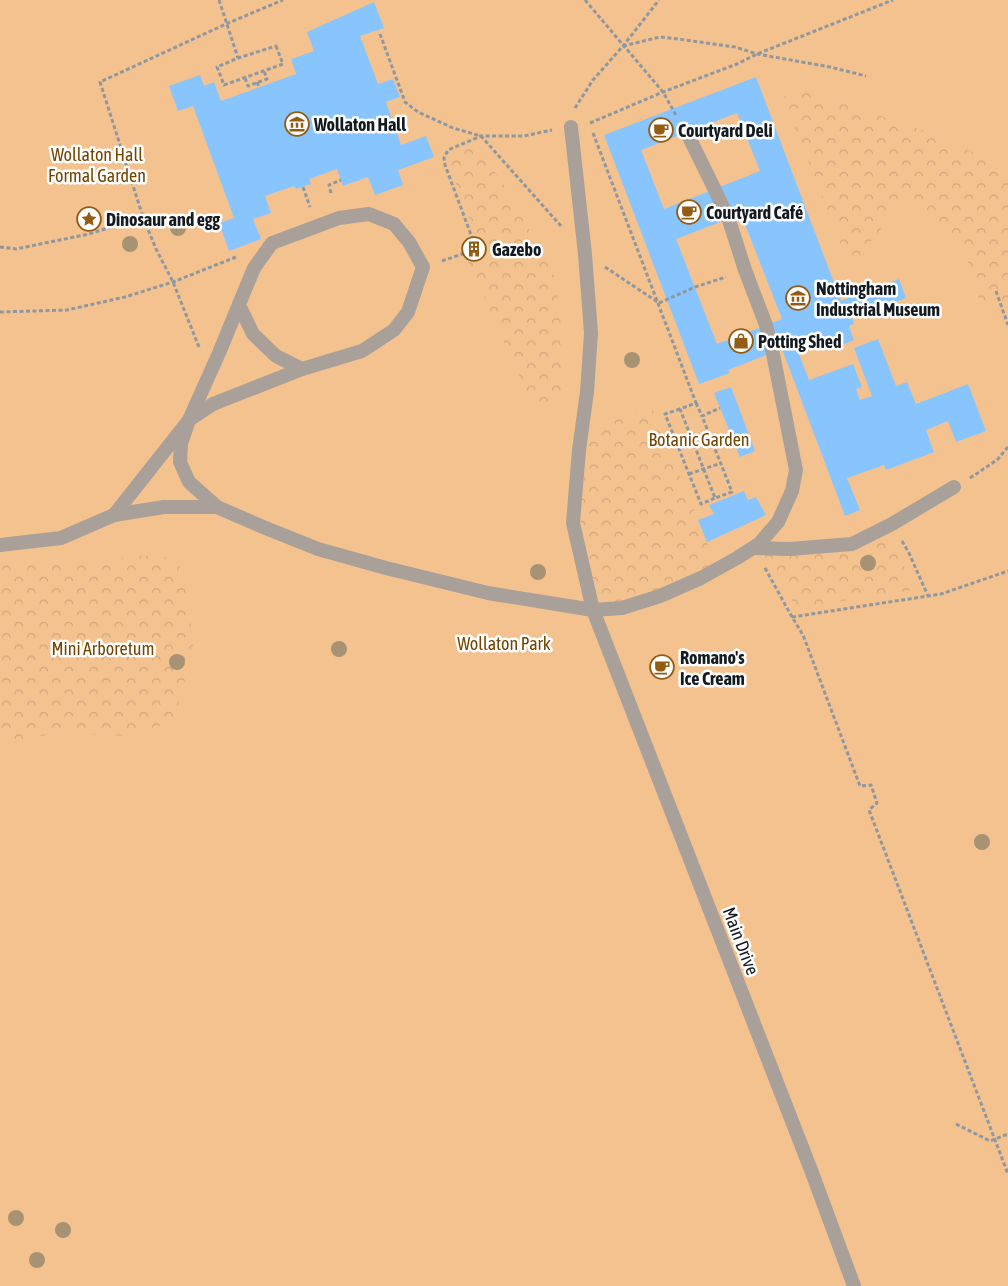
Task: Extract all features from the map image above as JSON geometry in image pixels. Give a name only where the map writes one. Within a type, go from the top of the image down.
[{"type":"street","name":"Main Drive","points":[[571,127],[585,254],[591,333],[587,392],[579,450],[573,524],[592,610],[811,1170],[854,1286]]},
{"type":"street","points":[[114,515],[189,420],[213,404],[302,369],[362,351],[394,330],[408,312],[422,268],[409,242],[394,224],[369,214],[338,218],[272,243],[254,268],[189,420],[181,444],[180,462],[189,482],[217,507],[318,549],[386,568],[488,593],[592,610],[622,608],[660,596],[701,578],[759,544],[778,522],[792,491],[796,470],[766,324],[745,270],[729,220],[686,133]]},
{"type":"street","points":[[239,305],[253,334],[276,356],[302,369]]},
{"type":"street","points":[[753,548],[790,549],[852,544],[892,524],[954,487]]},
{"type":"street","points":[[0,545],[61,538],[114,515],[164,507],[217,507]]},
{"type":"path","points":[[219,0],[238,58]]},
{"type":"path","points":[[210,374],[173,282],[142,216],[100,82],[283,0]]},
{"type":"path","points":[[585,0],[663,92],[672,109]]},
{"type":"path","points":[[571,127],[576,106],[593,80],[623,46],[659,0]]},
{"type":"path","points":[[590,123],[893,0]]},
{"type":"path","points":[[380,34],[405,102],[418,112],[453,128],[481,136],[524,136],[557,129]]},
{"type":"path","points":[[623,46],[660,37],[735,47],[757,54],[830,67],[866,76]]},
{"type":"path","points":[[276,46],[283,64],[224,85],[217,67],[238,58],[276,46]]},
{"type":"path","points":[[245,78],[248,86],[267,79],[264,71]]},
{"type":"path","points":[[257,82],[259,87]]},
{"type":"path","points":[[593,132],[696,403],[732,492],[701,504],[665,414],[696,403]]},
{"type":"path","points":[[481,136],[563,229]]},
{"type":"path","points":[[473,240],[444,158],[448,150],[481,136]]},
{"type":"path","points":[[331,193],[329,185],[341,180]]},
{"type":"path","points":[[303,187],[312,213]]},
{"type":"path","points":[[0,247],[16,249],[80,236],[142,216]]},
{"type":"path","points":[[585,254],[659,303]]},
{"type":"path","points":[[0,312],[67,310],[125,297],[173,282],[236,257]]},
{"type":"path","points":[[659,303],[696,287],[745,270]]},
{"type":"path","points":[[996,291],[1008,325]]},
{"type":"path","points":[[702,416],[720,408]]},
{"type":"path","points":[[680,409],[715,498]]},
{"type":"path","points":[[678,445],[709,433]]},
{"type":"path","points":[[954,487],[976,475],[997,460],[1008,447]]},
{"type":"path","points":[[689,474],[721,463]]},
{"type":"path","points":[[892,524],[909,553],[928,596]]},
{"type":"path","points":[[753,548],[803,635],[860,786],[870,785],[877,803],[869,810],[1008,1174]]},
{"type":"path","points":[[792,616],[941,594],[1008,570]]},
{"type":"path","points":[[956,1124],[990,1141],[1008,1134]]},
{"type":"green space","name":"Wollaton Park","points":[[0,0],[1008,0],[1008,1286],[0,1286]]},
{"type":"green space","points":[[808,91],[939,136],[1008,169],[1008,313],[978,297],[967,259],[907,196],[850,268],[783,97]]},
{"type":"green space","points":[[476,145],[530,223],[527,226],[538,246],[544,244],[552,265],[561,315],[561,392],[555,401],[541,409],[533,407],[468,261],[486,253],[477,238],[449,166],[452,155]]},
{"type":"green space","points":[[651,406],[718,569],[660,596],[593,610],[572,524],[582,433]]},
{"type":"green space","points":[[894,539],[913,590],[797,608],[764,555],[847,552]]},
{"type":"green space","name":"Mini Arboretum","points":[[154,555],[178,560],[189,601],[193,649],[174,721],[130,736],[56,733],[0,745],[0,561],[42,566]]},
{"type":"building","name":"Wollaton Hall","points":[[374,2],[384,28],[360,36],[378,84],[393,79],[400,97],[386,102],[401,145],[426,136],[434,157],[398,170],[403,185],[375,195],[368,177],[343,186],[337,169],[309,179],[311,184],[296,189],[294,186],[265,196],[271,213],[253,219],[261,239],[229,251],[219,223],[234,218],[193,106],[178,111],[169,86],[200,75],[204,86],[214,82],[221,101],[296,74],[291,59],[314,51],[307,32]]},
{"type":"building","points":[[756,77],[841,301],[899,279],[906,298],[852,318],[854,324],[849,326],[854,340],[827,351],[821,336],[796,346],[809,380],[853,364],[862,387],[856,389],[860,400],[872,396],[854,348],[878,339],[896,386],[907,382],[916,404],[968,384],[986,431],[956,442],[948,421],[926,430],[934,452],[886,470],[884,465],[847,478],[860,510],[845,516],[782,349],[728,370],[730,373],[699,384],[604,135]],"holes":[[[737,113],[760,171],[664,209],[641,150]],[[741,214],[782,319],[717,344],[676,239]]]},
{"type":"building","name":"Gazebo","points":[[480,237],[486,253],[468,261],[461,244]]},
{"type":"building","points":[[731,387],[755,451],[740,457],[714,393]]},
{"type":"building","points":[[744,491],[748,500],[756,497],[766,515],[707,542],[698,520],[714,514],[709,505]]},
{"type":"place","name":"Wollaton Hall","points":[[297,124]]},
{"type":"place","name":"Courtyard Deli","points":[[661,130]]},
{"type":"place","name":"Courtyard Café","points":[[689,212]]},
{"type":"place","name":"Dinosaur and egg","points":[[89,219]]},
{"type":"place","name":"Gazebo","points":[[474,249]]},
{"type":"place","name":"Nottingham Industrial Museum","points":[[798,298]]},
{"type":"place","name":"Potting Shed","points":[[741,341]]},
{"type":"place","name":"Romano's Ice Cream","points":[[662,667]]},
{"type":"park label","name":"Wollaton Hall Formal Garden","points":[[97,164]]},
{"type":"park label","name":"Botanic Garden","points":[[699,439]]}]
